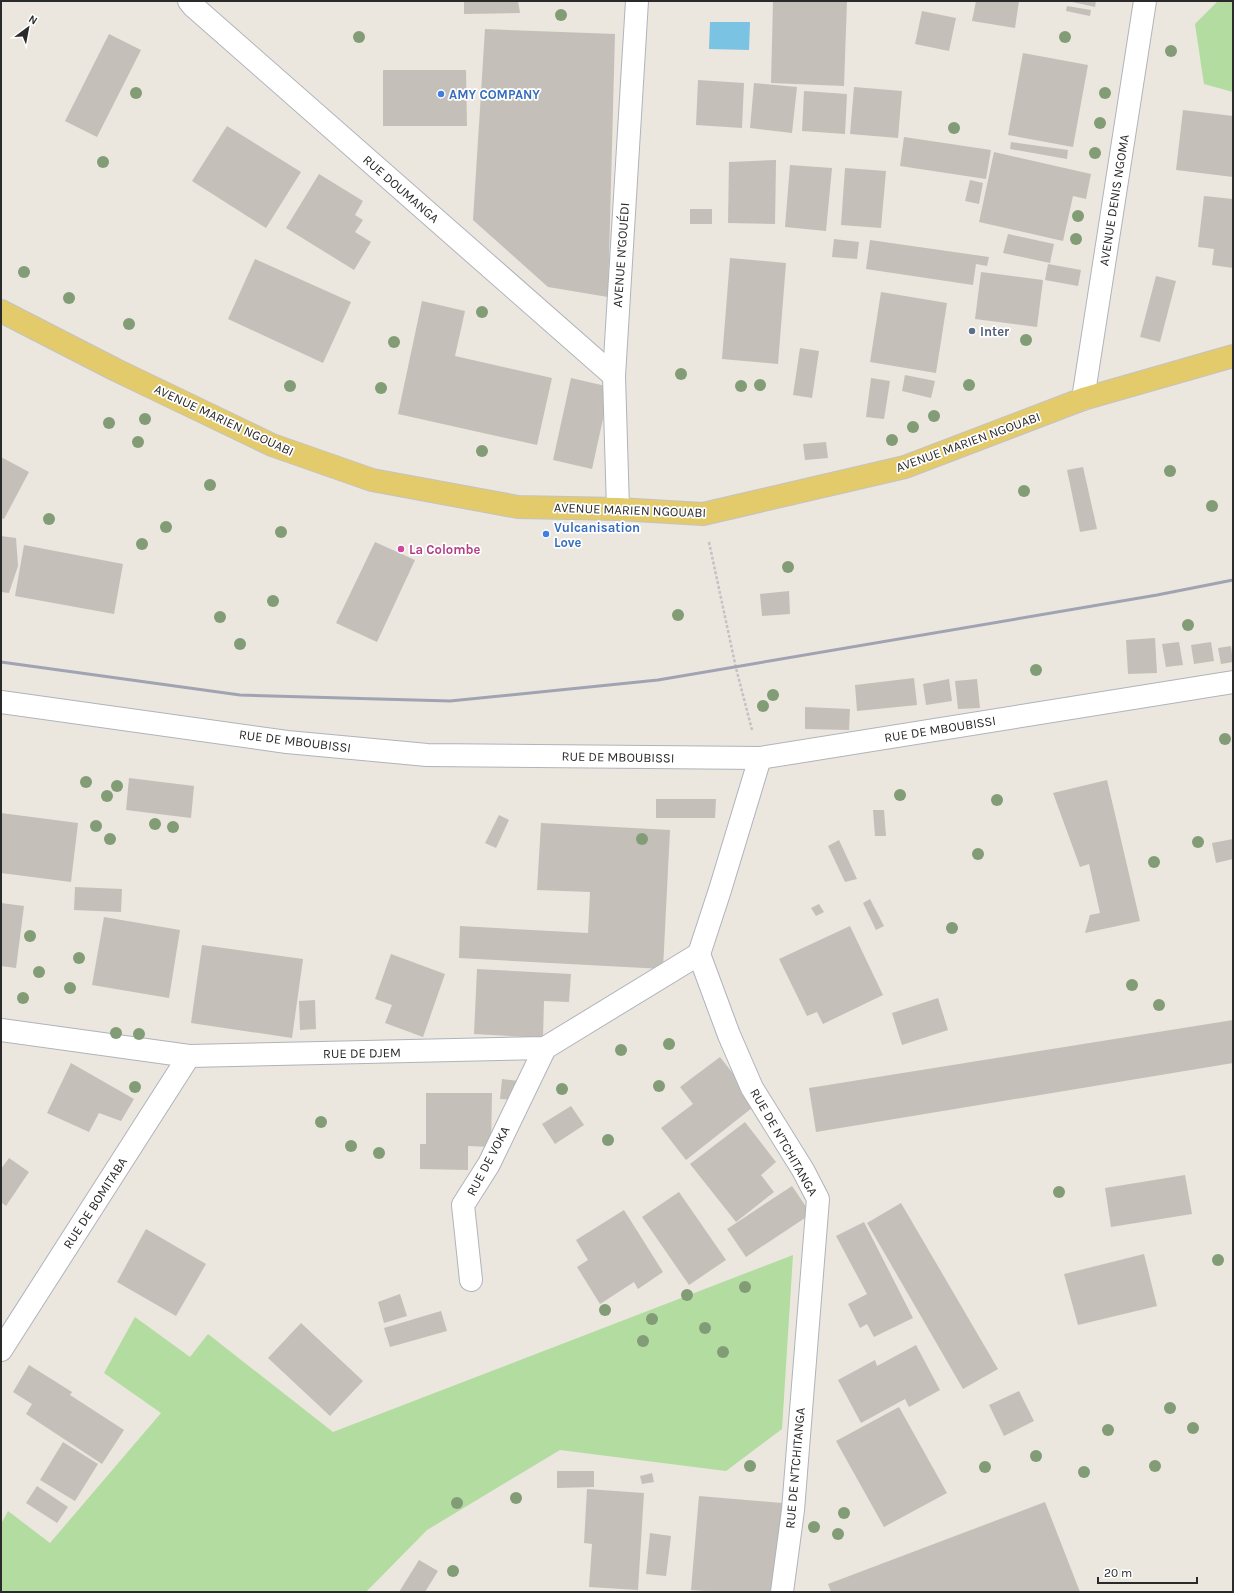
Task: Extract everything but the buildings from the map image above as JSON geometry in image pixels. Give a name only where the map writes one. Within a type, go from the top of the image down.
[{"type":"main road","name":"AVENUE MARIEN NGOUABI","points":[[1,311],[116,370],[272,445],[372,480],[518,507],[618,509],[703,514],[905,467],[1083,399],[1231,358]]},
{"type":"street","name":"RUE DOUMANGA","points":[[189,1],[614,376]]},
{"type":"street","name":"AVENUE N'GOUÉDI","points":[[618,509],[614,376],[637,1]]},
{"type":"street","name":"AVENUE DENIS NGOMA","points":[[1083,399],[1145,1]]},
{"type":"street","name":"RUE DE MBOUBISSI","points":[[1,702],[287,742],[427,755],[760,758],[1233,682]]},
{"type":"street","points":[[699,954],[760,758]]},
{"type":"street","name":"RUE DE DJEM","points":[[1,1030],[189,1056],[426,1052],[544,1048],[699,954]]},
{"type":"street","name":"RUE DE N'TCHITANGA","points":[[699,954],[752,1088],[818,1199],[793,1510],[782,1592]]},
{"type":"street","name":"RUE DE VOKA","points":[[471,1280],[463,1205],[489,1164],[544,1048]]},
{"type":"street","name":"RUE DE BOMITABA","points":[[1,1350],[189,1056]]},
{"type":"path","points":[[703,514],[736,668],[760,758]]},
{"type":"green space","points":[[1218,1],[1233,1],[1233,92],[1204,84],[1195,24]]},
{"type":"green space","points":[[793,1255],[782,1429],[726,1471],[560,1450],[427,1530],[366,1592],[1,1592],[1,1524],[8,1511],[50,1543],[161,1413],[104,1373],[135,1317],[190,1357],[208,1334],[333,1432]]},
{"type":"water","points":[[710,22],[750,22],[749,50],[709,49]]},
{"type":"railway","points":[[1,662],[240,695],[450,701],[658,680],[1157,595],[1233,580]]},
{"type":"place","name":"AMY COMPANY","points":[[441,94]]},
{"type":"place","name":"Inter","points":[[972,331]]},
{"type":"place","name":"Vulcanisation Love","points":[[546,534]]},
{"type":"place","name":"La Colombe","points":[[401,549]]}]
